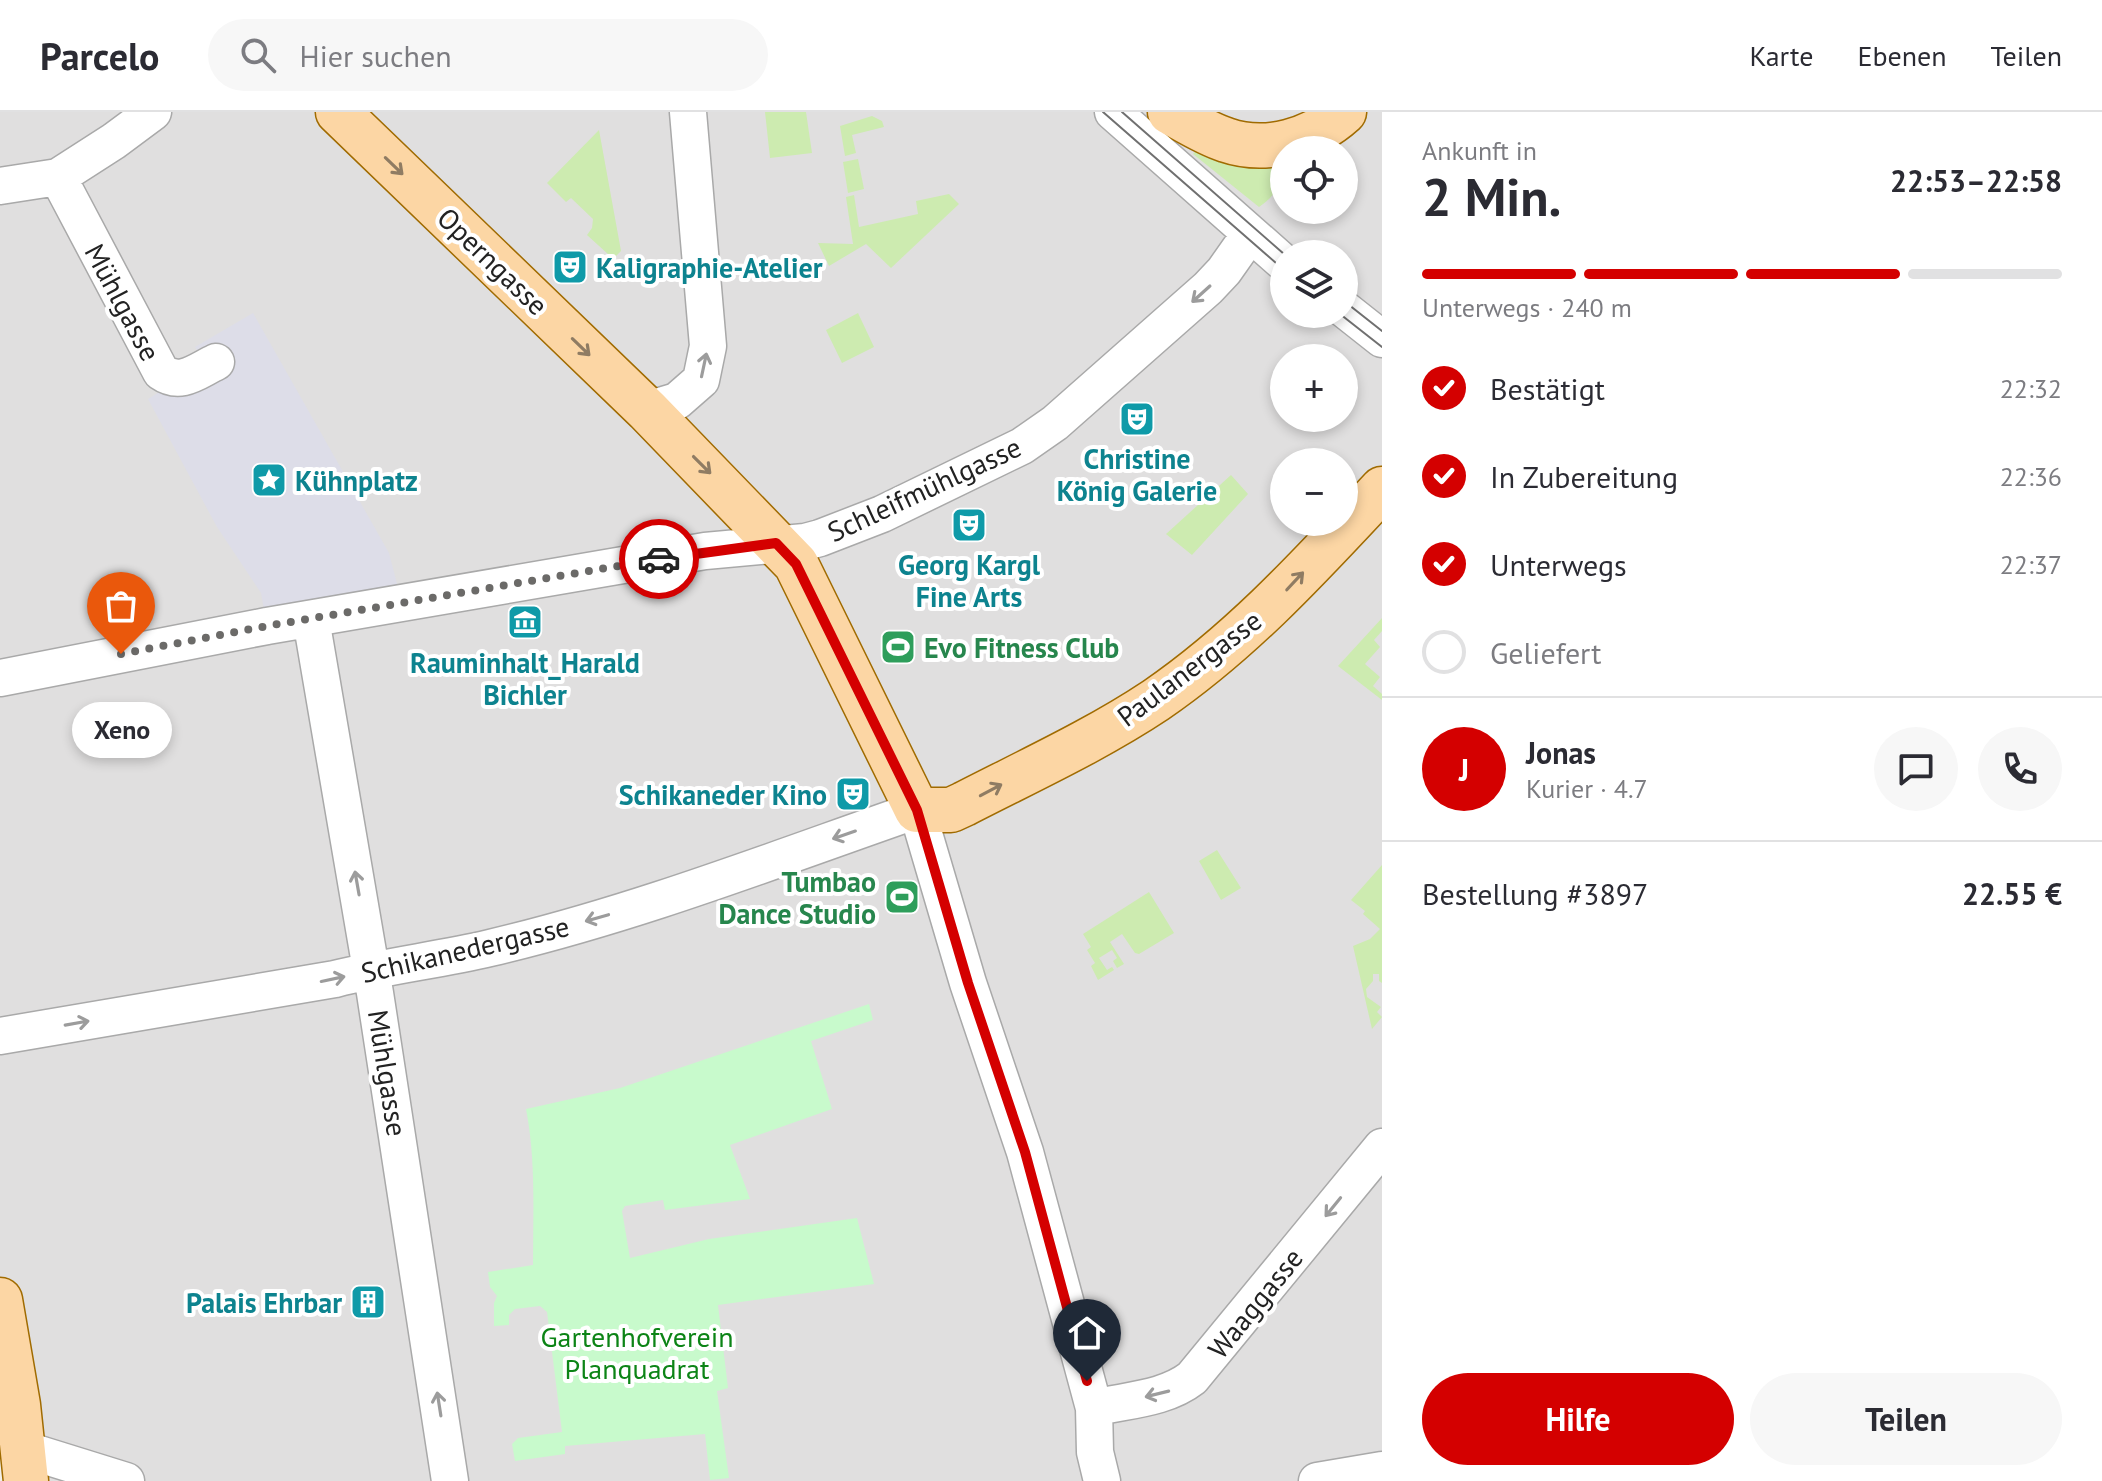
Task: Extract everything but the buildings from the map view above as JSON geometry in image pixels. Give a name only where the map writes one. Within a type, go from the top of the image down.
[{"type":"main road","name":"Operngasse","points":[[338,112],[647,410],[796,564],[917,810]]},
{"type":"main road","points":[[1170,112],[1228,141],[1262,146],[1292,142],[1319,130],[1344,112]]},
{"type":"main road","name":"Paulanergasse","points":[[917,810],[951,810],[964,804],[1122,722],[1158,698],[1270,607],[1382,489]]},
{"type":"main road","points":[[0,1300],[25,1465]]},
{"type":"street","points":[[0,186],[58,177],[153,112]]},
{"type":"street","points":[[647,410],[677,401],[701,380],[708,346],[688,112]]},
{"type":"street","points":[[1113,112],[1270,251]]},
{"type":"street","name":"Mühlgasse","points":[[58,177],[161,372],[171,379],[182,378],[216,362]]},
{"type":"street","name":"Schleifmühlgasse","points":[[0,678],[311,619],[705,551],[805,542],[838,532],[1022,446],[1055,423],[1208,288],[1250,234]]},
{"type":"street","points":[[1358,320],[1382,339]]},
{"type":"street","name":"Mühlgasse","points":[[311,619],[371,970],[450,1481]]},
{"type":"street","points":[[917,810],[968,983],[1025,1152],[1094,1408],[1095,1452],[1102,1481]]},
{"type":"street","name":"Schikanedergasse","points":[[0,1036],[335,979],[489,949],[641,906],[917,810]]},
{"type":"street","name":"Waaggasse","points":[[1094,1408],[1161,1394],[1192,1378],[1382,1147]]},
{"type":"street","points":[[1094,1408],[1110,1434],[1123,1481]]},
{"type":"street","points":[[25,1465],[126,1481]]},
{"type":"street","points":[[1317,1481],[1382,1470]]},
{"type":"shaded area","points":[[0,112],[1382,112],[1382,1481],[19,1481],[0,1328]]},
{"type":"shaded area","name":"Kühnplatz","points":[[253,313],[389,553],[402,603],[267,626],[261,593],[217,527],[148,399],[182,378],[202,357],[195,347]]},
{"type":"green space","points":[[765,112],[806,112],[812,153],[770,158]]},
{"type":"green space","points":[[872,116],[882,121],[884,127],[852,135],[856,153],[845,156],[840,126]]},
{"type":"green space","points":[[599,130],[621,251],[609,263],[605,260],[609,255],[587,235],[593,219],[571,198],[566,202],[547,183]]},
{"type":"green space","points":[[1200,145],[1270,156],[1270,198],[1259,207],[1193,154]]},
{"type":"green space","points":[[858,159],[864,189],[848,193],[843,162]]},
{"type":"green space","points":[[949,194],[959,204],[891,268],[866,244],[829,266],[818,243],[853,244],[846,197],[854,195],[859,227],[918,214],[916,201]]},
{"type":"green space","points":[[858,313],[874,347],[842,363],[826,330]]},
{"type":"green space","points":[[1231,475],[1248,494],[1192,555],[1166,534]]},
{"type":"green space","points":[[1382,618],[1382,631],[1374,640],[1380,647],[1365,664],[1380,677],[1373,686],[1382,694],[1382,700],[1338,666]]},
{"type":"green space","points":[[1217,850],[1241,888],[1221,900],[1199,861]]},
{"type":"green space","points":[[1382,865],[1382,983],[1379,974],[1373,974],[1373,981],[1366,989],[1367,997],[1381,1007],[1377,1012],[1382,1017],[1372,1029],[1353,946],[1370,939],[1380,929],[1351,900]]},
{"type":"green space","points":[[1149,892],[1174,933],[1139,954],[1135,953],[1122,934],[1110,942],[1124,964],[1117,968],[1113,961],[1117,958],[1112,950],[1099,958],[1107,970],[1112,967],[1114,970],[1098,980],[1091,966],[1095,963],[1087,950],[1091,947],[1083,934]]},
{"type":"green space","name":"Gartenhofverein Planquadrat","points":[[869,1004],[873,1020],[811,1041],[832,1109],[730,1145],[750,1199],[665,1210],[663,1200],[625,1206],[622,1211],[630,1258],[709,1239],[857,1218],[874,1284],[718,1305],[728,1388],[717,1391],[729,1478],[710,1480],[705,1434],[565,1446],[565,1454],[515,1461],[512,1444],[518,1438],[562,1432],[547,1312],[540,1306],[515,1309],[509,1315],[509,1325],[494,1326],[497,1296],[490,1287],[488,1272],[533,1265],[533,1167],[526,1109],[620,1088]]},
{"type":"tram line","points":[[1103,112],[1270,258]]},
{"type":"tram line","points":[[1122,112],[1270,242]]},
{"type":"tram line","points":[[1358,312],[1382,331]]},
{"type":"tram line","points":[[1358,328],[1382,347]]},
{"type":"way so far","points":[[121,654],[659,559]]},
{"type":"place","name":"Kaligraphie-Atelier","points":[[570,267]]},
{"type":"place","name":"Christine König Galerie","points":[[1137,419]]},
{"type":"place","name":"Kühnplatz","points":[[269,480]]},
{"type":"place","name":"Georg Kargl Fine Arts","points":[[969,525]]},
{"type":"place","name":"Rauminhalt_Harald Bichler","points":[[525,622]]},
{"type":"place","name":"Evo Fitness Club","points":[[898,647]]},
{"type":"place","name":"Xeno","points":[[121,654]]},
{"type":"place","name":"Schikaneder Kino","points":[[853,794]]},
{"type":"place","name":"Tumbao Dance Studio","points":[[902,897]]},
{"type":"place","name":"Palais Ehrbar","points":[[368,1302]]},
{"type":"route","points":[[659,559],[776,543],[796,564],[917,810],[968,983],[1025,1152],[1087,1381]]}]
